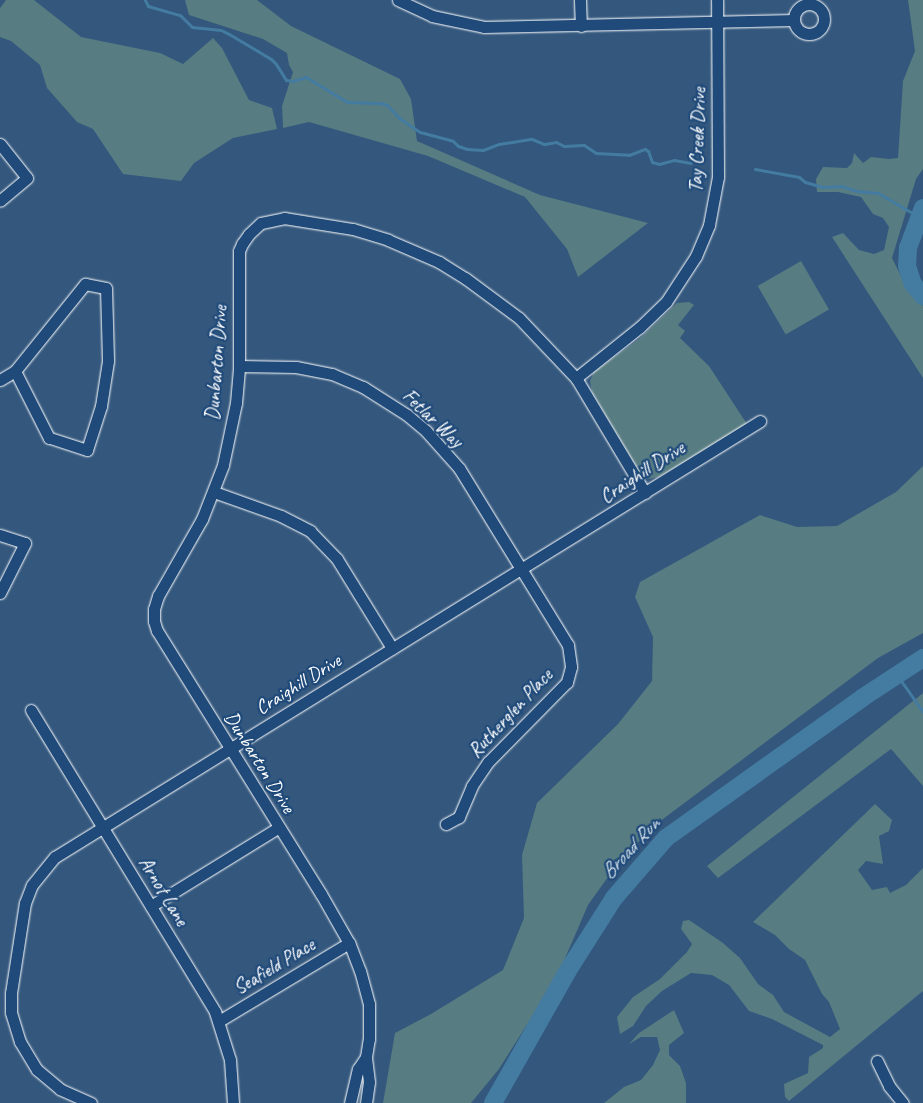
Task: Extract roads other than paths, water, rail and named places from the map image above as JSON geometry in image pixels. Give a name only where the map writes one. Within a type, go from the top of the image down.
[{"type":"street","points":[[580,0],[580,26]]},
{"type":"street","name":"Tay Creek Drive","points":[[576,378],[640,327],[666,302],[696,256],[709,225],[718,177],[717,0]]},
{"type":"street","points":[[402,1],[448,21],[484,27],[794,20]]},
{"type":"street","points":[[0,144],[27,178],[0,201]]},
{"type":"street","name":"Dunbarton Drive","points":[[366,1102],[369,1077],[366,1058],[369,1039],[369,1004],[360,971],[348,943],[326,902],[278,828],[157,631],[154,621],[154,609],[158,596],[185,552],[214,492],[230,431],[239,366],[239,251],[242,244],[254,228],[270,220],[284,218],[353,229],[388,240],[439,262],[496,298],[519,318],[576,378],[644,492]]},
{"type":"street","points":[[0,380],[15,371],[85,284],[106,288],[108,361],[101,406],[87,450],[49,438],[15,371]]},
{"type":"street","name":"Fetlar Way","points":[[239,366],[296,367],[332,374],[363,387],[407,415],[426,431],[459,468],[521,569]]},
{"type":"street","name":"Craighill Drive","points":[[91,1103],[75,1097],[49,1082],[28,1056],[14,1027],[11,993],[21,919],[32,885],[55,857],[760,421]]},
{"type":"street","points":[[214,492],[281,516],[310,531],[337,559],[392,648]]},
{"type":"street","points":[[0,534],[25,543],[0,593]]},
{"type":"street","name":"Rutherglen Place","points":[[446,824],[459,817],[472,786],[488,762],[561,690],[570,674],[571,657],[568,645],[521,569]]},
{"type":"street","name":"Arnot Lane","points":[[31,710],[103,826],[219,1021],[230,1060],[233,1103]]},
{"type":"street","points":[[151,906],[278,828]]},
{"type":"street","name":"Seafield Place","points":[[219,1021],[348,943]]},
{"type":"street","name":"Dunbarton Drive","points":[[350,1103],[358,1069],[366,1058]]},
{"type":"street","points":[[877,1061],[889,1086],[903,1103]]},
{"type":"waterway","points":[[145,0],[148,6],[180,15],[192,27],[221,30],[229,34],[271,59],[286,80],[293,81],[306,77],[347,102],[381,103],[387,105],[399,118],[420,132],[453,141],[458,146],[467,149],[483,150],[499,144],[532,139],[544,144],[556,142],[564,146],[584,145],[596,153],[629,155],[645,149],[648,151],[652,162],[659,164],[674,160],[691,163]]},
{"type":"waterway","points":[[755,169],[799,177],[805,182],[823,187],[841,186],[856,191],[878,193],[919,217]]},
{"type":"waterway","name":"Broad Run","points":[[923,208],[908,248],[907,266],[913,284],[923,296]]},
{"type":"waterway","name":"Broad Run","points":[[493,1103],[567,972],[614,898],[666,838],[862,698],[923,658]]},
{"type":"waterway","points":[[897,675],[923,712]]}]
